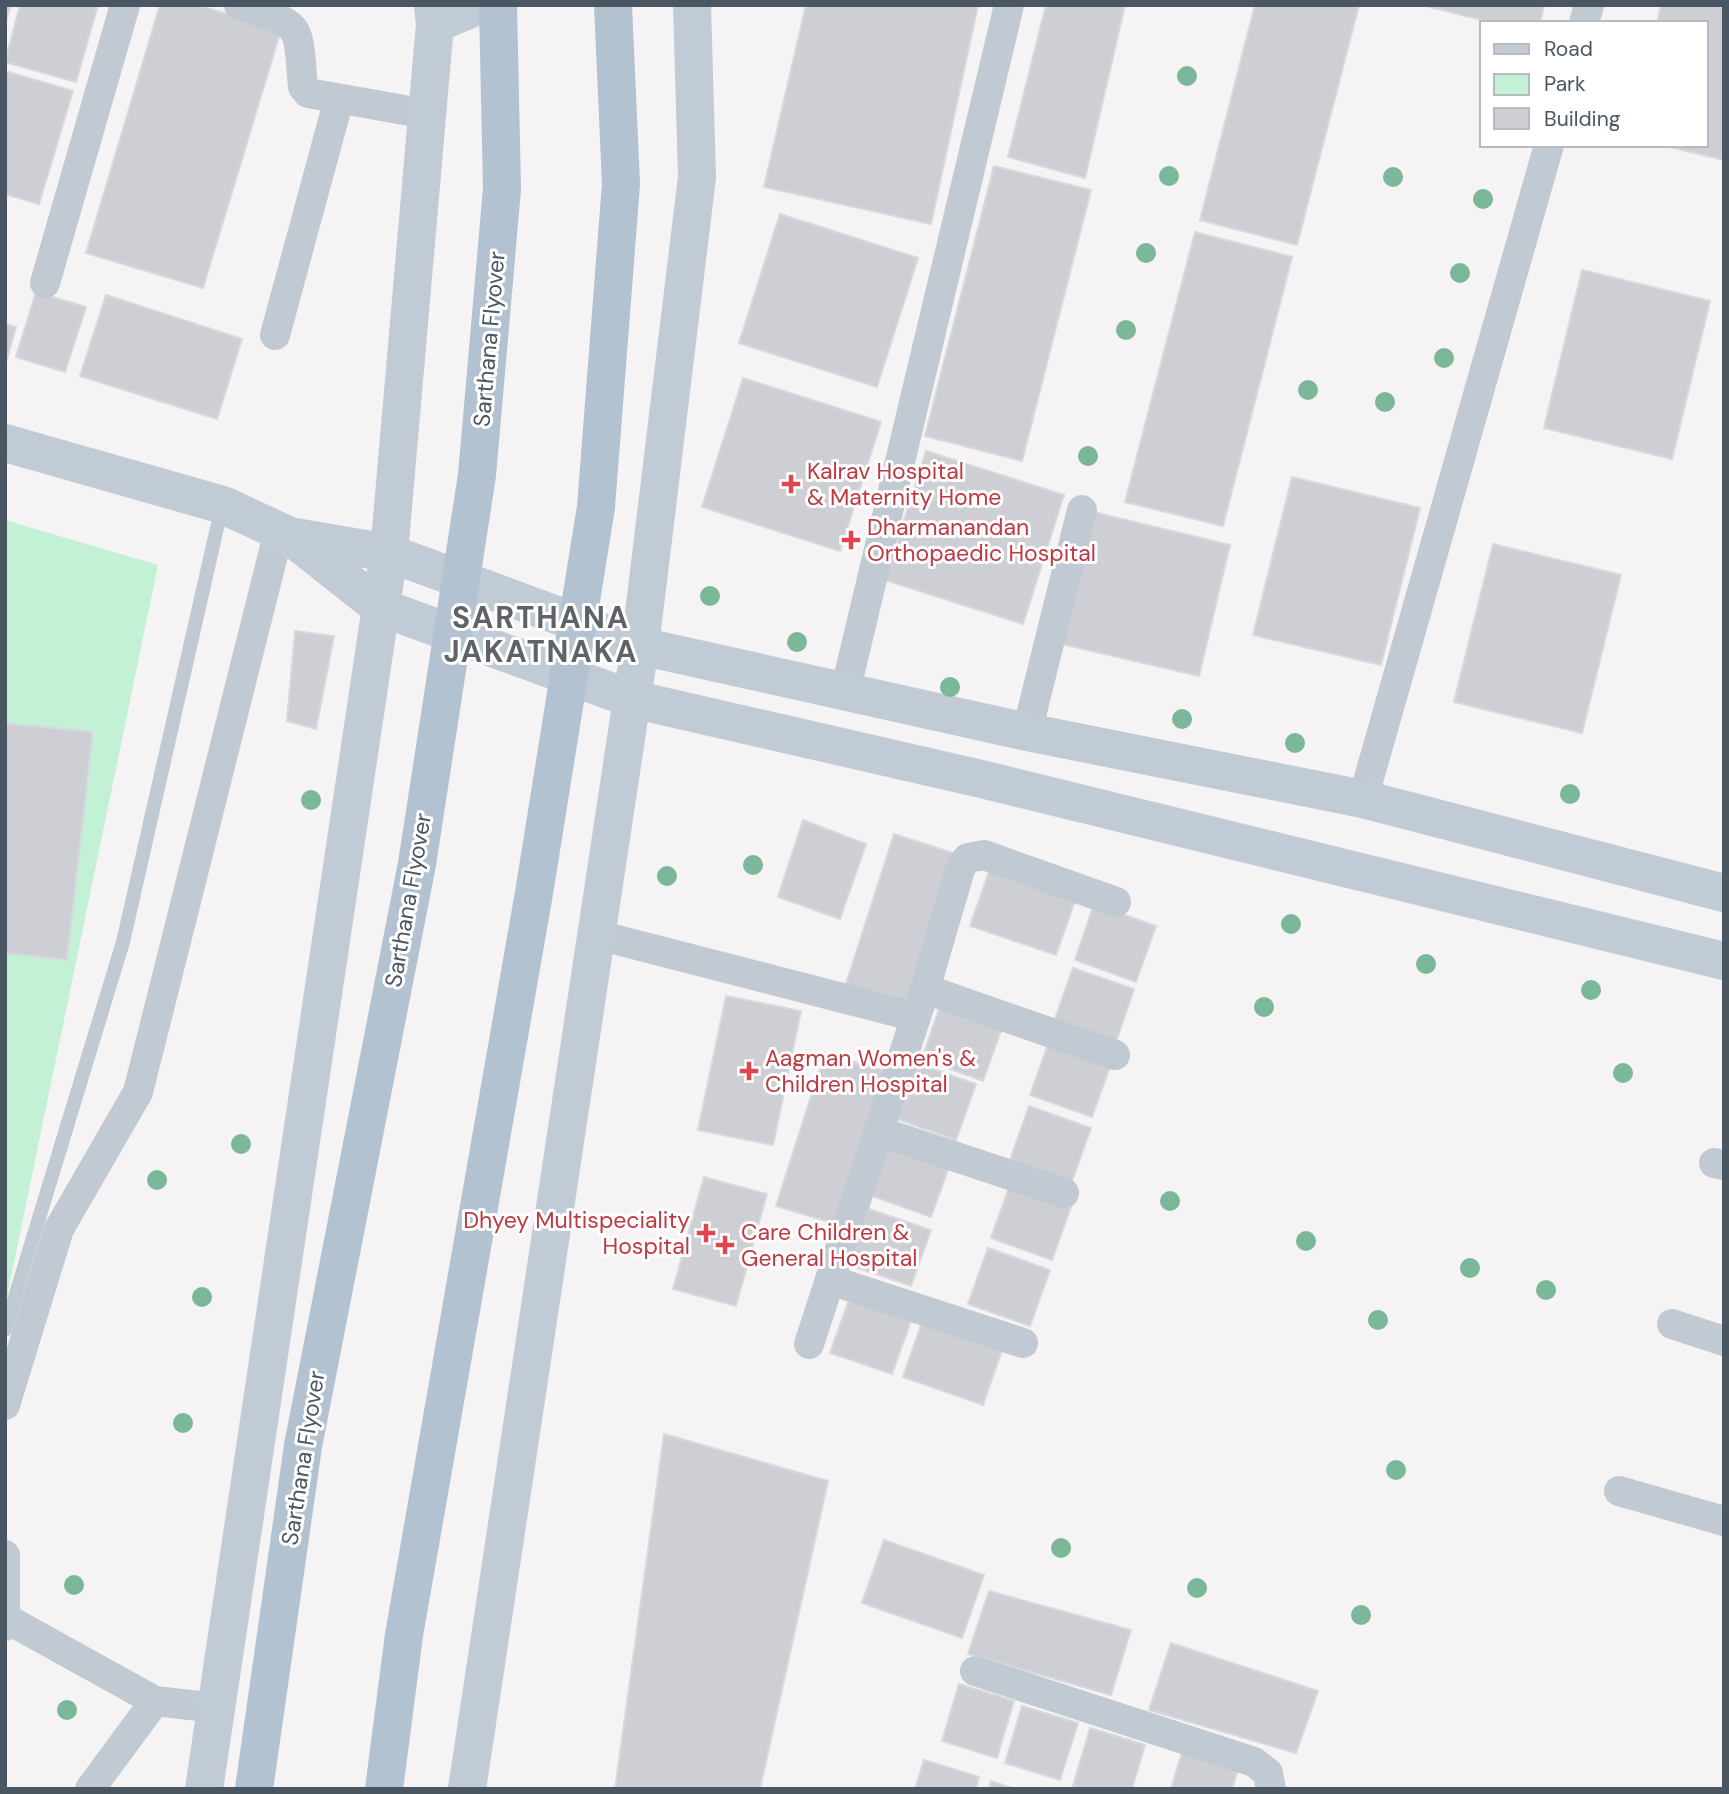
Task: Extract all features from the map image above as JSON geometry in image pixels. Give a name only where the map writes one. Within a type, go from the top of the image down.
[{"type":"main road","name":"Sarthana Flyover","points":[[254,1789],[303,1446],[416,864],[477,475],[502,189],[498,5]]},
{"type":"main road","points":[[384,1789],[404,1635],[532,907],[596,507],[621,184],[613,5]]},
{"type":"street","points":[[45,283],[125,5]]},
{"type":"street","points":[[239,5],[292,25],[298,35],[303,87],[308,93],[427,114]]},
{"type":"street","points":[[204,1789],[389,553],[434,15],[480,5]]},
{"type":"street","points":[[467,1789],[594,934],[640,646],[697,177],[692,5]]},
{"type":"street","points":[[845,692],[1009,5]]},
{"type":"street","points":[[275,335],[340,99]]},
{"type":"street","points":[[1363,799],[1548,147]]},
{"type":"street","points":[[5,443],[223,505],[284,533],[380,607],[632,699],[977,778],[1724,961]]},
{"type":"street","points":[[1027,732],[1082,510]]},
{"type":"street","points":[[284,533],[389,553],[640,646],[1027,732],[1363,799],[1724,893]]},
{"type":"street","points":[[5,1405],[59,1229],[138,1091],[284,533]]},
{"type":"street","points":[[809,1344],[921,1003],[961,866],[968,858],[984,855],[1116,902]]},
{"type":"street","points":[[594,934],[921,1003],[1115,1055]]},
{"type":"street","points":[[878,1131],[1064,1193]]},
{"type":"street","points":[[830,1280],[1023,1343]]},
{"type":"street","points":[[1672,1324],[1724,1340]]},
{"type":"street","points":[[1619,1491],[1724,1521]]},
{"type":"street","points":[[5,1555],[6,1621],[155,1701],[216,1708]]},
{"type":"street","points":[[975,1671],[1254,1762],[1268,1773],[1271,1789]]},
{"type":"street","points":[[90,1789],[155,1701]]},
{"type":"lane","points":[[5,1331],[123,942],[223,505]]},
{"type":"green space","points":[[5,520],[158,565],[5,1306]]},
{"type":"building","points":[[5,5],[11,5],[5,24]]},
{"type":"building","points":[[20,5],[98,5],[76,82],[5,62]]},
{"type":"building","points":[[160,5],[197,5],[281,30],[203,288],[86,253]]},
{"type":"building","points":[[806,5],[978,5],[931,224],[764,187]]},
{"type":"building","points":[[1046,5],[1125,5],[1085,178],[1008,157]]},
{"type":"building","points":[[1255,5],[1359,5],[1297,245],[1200,220]]},
{"type":"building","points":[[1422,5],[1544,5],[1540,21],[1486,21]]},
{"type":"building","points":[[1661,5],[1724,5],[1724,160],[1669,147],[1708,147],[1708,21],[1657,21]]},
{"type":"building","points":[[5,71],[73,91],[39,204],[5,194]]},
{"type":"building","points":[[994,166],[1091,190],[1022,461],[925,436]]},
{"type":"building","points":[[780,214],[918,258],[877,387],[739,343]]},
{"type":"building","points":[[1195,232],[1292,257],[1223,526],[1125,502]]},
{"type":"building","points":[[1582,270],[1710,301],[1672,459],[1544,428]]},
{"type":"building","points":[[36,292],[86,307],[65,372],[16,357]]},
{"type":"building","points":[[106,295],[242,339],[217,419],[80,376]]},
{"type":"building","points":[[5,324],[16,327],[5,366]]},
{"type":"building","points":[[743,378],[881,422],[840,551],[702,507]]},
{"type":"building","points":[[926,451],[1064,495],[1023,624],[885,580]]},
{"type":"building","points":[[1292,477],[1420,508],[1381,665],[1253,635]]},
{"type":"building","points":[[1089,511],[1230,545],[1199,676],[1057,643]]},
{"type":"building","points":[[1493,544],[1621,575],[1582,733],[1454,702]]},
{"type":"building","points":[[295,631],[334,636],[316,729],[287,721]]},
{"type":"building","points":[[5,723],[93,732],[67,960],[5,953]]},
{"type":"building","points":[[803,820],[866,844],[840,919],[778,897]]},
{"type":"building","points":[[894,834],[953,853],[905,1007],[845,987]]},
{"type":"building","points":[[991,866],[1077,895],[1056,955],[970,926]]},
{"type":"building","points":[[1094,904],[1156,926],[1136,982],[1075,960]]},
{"type":"building","points":[[1073,968],[1134,989],[1115,1045],[1053,1024]]},
{"type":"building","name":"Aagman Women's & Children Hospital","points":[[726,996],[801,1011],[773,1145],[698,1130]]},
{"type":"building","points":[[941,1003],[1003,1025],[983,1081],[922,1059]]},
{"type":"building","points":[[1050,1039],[1112,1061],[1092,1117],[1030,1095]]},
{"type":"building","points":[[825,1053],[885,1071],[836,1224],[776,1206]]},
{"type":"building","points":[[914,1062],[976,1084],[956,1140],[894,1118]]},
{"type":"building","points":[[1029,1106],[1091,1128],[1071,1184],[1009,1163]]},
{"type":"building","points":[[889,1139],[951,1161],[931,1217],[869,1195]]},
{"type":"building","points":[[704,1177],[767,1194],[736,1306],[673,1289]]},
{"type":"building","points":[[1011,1182],[1072,1204],[1052,1260],[991,1238]]},
{"type":"building","points":[[869,1209],[931,1230],[911,1286],[849,1265]]},
{"type":"building","points":[[988,1248],[1050,1270],[1030,1326],[968,1304]]},
{"type":"building","points":[[850,1297],[912,1318],[892,1374],[830,1353]]},
{"type":"building","points":[[922,1322],[1002,1350],[983,1405],[903,1377]]},
{"type":"building","points":[[664,1434],[828,1481],[760,1789],[615,1789]]},
{"type":"building","points":[[884,1540],[984,1575],[962,1638],[862,1603]]},
{"type":"building","points":[[989,1591],[1131,1630],[1111,1695],[968,1654]]},
{"type":"building","points":[[1171,1643],[1318,1691],[1296,1753],[1149,1710]]},
{"type":"building","points":[[959,1684],[1014,1701],[997,1758],[942,1741]]},
{"type":"building","points":[[1022,1706],[1078,1723],[1060,1780],[1005,1763]]},
{"type":"building","points":[[1090,1728],[1145,1745],[1132,1789],[1083,1789],[1073,1786]]},
{"type":"building","points":[[1184,1746],[1240,1762],[1232,1789],[1171,1789]]},
{"type":"building","points":[[924,1760],[979,1777],[976,1789],[915,1789]]},
{"type":"building","points":[[991,1781],[1015,1789],[989,1789]]},
{"type":"place","name":"Kalrav Hospital & Maternity Home","points":[[791,484]]},
{"type":"place","name":"Dharmanandan Orthopaedic Hospital","points":[[851,540]]},
{"type":"place","name":"Aagman Women's & Children Hospital","points":[[749,1071]]},
{"type":"place","name":"Dhyey Multispeciality Hospital","points":[[706,1233]]},
{"type":"place","name":"Care Children & General Hospital","points":[[725,1245]]},
{"type":"district","name":"SARTHANA JAKATNAKA","points":[[541,635]]}]
